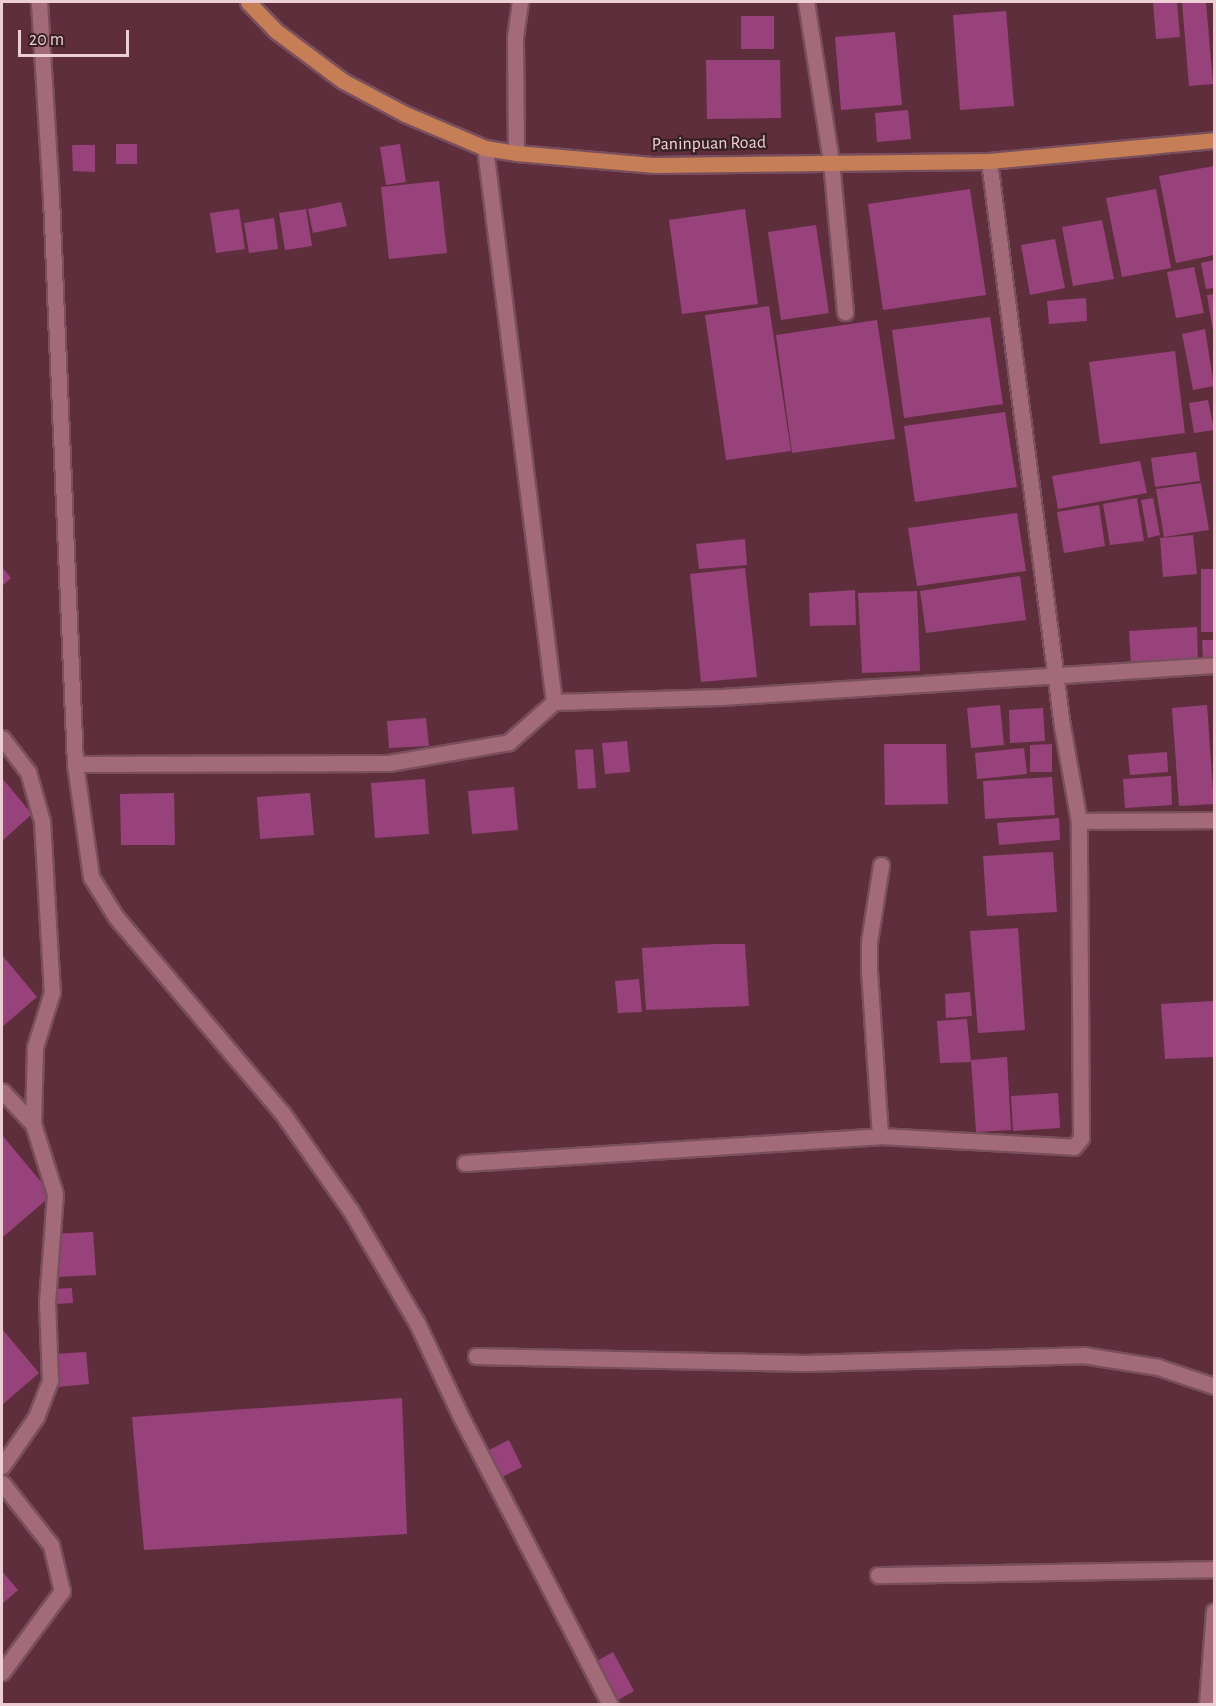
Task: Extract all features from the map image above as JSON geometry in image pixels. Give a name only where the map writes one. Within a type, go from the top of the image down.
[{"type":"main road","name":"Paninpuan Road","points":[[248,2],[276,31],[343,81],[405,114],[485,148],[516,153],[654,165],[831,160],[989,161],[1215,140]]},
{"type":"street","points":[[39,2],[51,198],[75,764],[91,877],[116,917],[283,1114],[351,1211],[417,1323],[451,1396],[609,1704]]},
{"type":"street","points":[[516,153],[515,37],[520,2]]},
{"type":"street","points":[[806,2],[831,160],[845,312]]},
{"type":"street","points":[[485,148],[554,702]]},
{"type":"street","points":[[465,1163],[880,1136],[1070,1148],[1080,1143],[1079,821],[1062,726],[1058,672],[989,161]]},
{"type":"street","points":[[75,764],[389,764],[509,742],[554,702],[721,697],[1058,672],[1215,665]]},
{"type":"street","points":[[2,738],[28,772],[42,821],[51,992],[35,1047],[33,1124],[56,1194],[47,1302],[50,1380],[36,1417],[2,1466]]},
{"type":"street","points":[[1079,821],[1215,820]]},
{"type":"street","points":[[880,1136],[869,942],[881,865]]},
{"type":"street","points":[[2,1091],[33,1124]]},
{"type":"street","points":[[476,1356],[805,1363],[1083,1355],[1158,1367],[1215,1386]]},
{"type":"street","points":[[2,1483],[51,1545],[62,1591],[2,1672]]},
{"type":"street","points":[[878,1575],[1215,1569]]},
{"type":"street","points":[[1206,1704],[1212,1674],[1215,1611]]},
{"type":"building","points":[[1153,2],[1177,2],[1180,37],[1156,39]]},
{"type":"building","points":[[1182,2],[1206,2],[1213,84],[1189,86]]},
{"type":"building","points":[[1006,11],[1014,106],[960,110],[953,15]]},
{"type":"building","points":[[741,16],[774,16],[774,49],[741,49]]},
{"type":"building","points":[[895,32],[902,105],[841,110],[835,37]]},
{"type":"building","points":[[706,60],[780,60],[781,118],[707,119]]},
{"type":"building","points":[[908,110],[911,139],[877,142],[875,113]]},
{"type":"building","points":[[116,144],[137,144],[137,164],[116,164]]},
{"type":"building","points":[[400,144],[406,182],[386,185],[380,147]]},
{"type":"building","points":[[72,145],[95,145],[95,172],[73,171]]},
{"type":"building","points":[[1214,166],[1214,255],[1176,263],[1159,176]]},
{"type":"building","points":[[439,181],[447,253],[389,259],[381,187]]},
{"type":"building","points":[[970,189],[986,295],[883,310],[868,204]]},
{"type":"building","points":[[1156,189],[1171,268],[1122,277],[1106,198]]},
{"type":"building","points":[[341,202],[347,226],[313,233],[308,209]]},
{"type":"building","points":[[239,209],[245,249],[216,253],[210,213]]},
{"type":"building","points":[[306,209],[312,246],[285,250],[279,213]]},
{"type":"building","points":[[745,209],[758,304],[682,314],[669,220]]},
{"type":"building","points":[[274,218],[278,249],[249,253],[244,223]]},
{"type":"building","points":[[1102,220],[1114,279],[1073,286],[1062,227]]},
{"type":"building","points":[[816,225],[829,313],[781,320],[768,232]]},
{"type":"building","points":[[1055,239],[1065,288],[1030,295],[1021,245]]},
{"type":"building","points":[[1214,260],[1214,288],[1206,289],[1201,263]]},
{"type":"building","points":[[1194,267],[1204,313],[1176,318],[1167,272]]},
{"type":"building","points":[[1214,294],[1214,331],[1213,331],[1207,295]]},
{"type":"building","points":[[1086,298],[1087,321],[1049,324],[1047,301]]},
{"type":"building","points":[[769,306],[791,451],[726,460],[705,315]]},
{"type":"building","points":[[990,317],[1003,404],[904,418],[892,330]]},
{"type":"building","points":[[877,320],[895,439],[792,453],[776,335]]},
{"type":"building","points":[[1205,329],[1214,386],[1193,390],[1182,334]]},
{"type":"building","points":[[1175,351],[1185,433],[1100,444],[1089,362]]},
{"type":"building","points":[[1208,400],[1214,430],[1194,433],[1189,403]]},
{"type":"building","points":[[1005,412],[1017,487],[915,502],[904,426]]},
{"type":"building","points":[[1196,452],[1200,481],[1155,487],[1151,458]]},
{"type":"building","points":[[1140,461],[1147,493],[1058,509],[1052,476]]},
{"type":"building","points":[[1201,483],[1209,530],[1164,537],[1156,489]]},
{"type":"building","points":[[1137,498],[1144,541],[1110,545],[1103,504]]},
{"type":"building","points":[[1153,498],[1160,535],[1148,538],[1141,500]]},
{"type":"building","points":[[1099,505],[1105,546],[1064,553],[1057,512]]},
{"type":"building","points":[[1017,513],[1026,571],[917,586],[908,528]]},
{"type":"building","points":[[1193,535],[1197,574],[1163,577],[1160,538]]},
{"type":"building","points":[[745,539],[747,565],[699,569],[696,544]]},
{"type":"building","points":[[2,567],[11,578],[2,586]]},
{"type":"building","points":[[745,568],[757,677],[701,682],[690,574]]},
{"type":"building","points":[[1201,569],[1214,569],[1214,632],[1201,632]]},
{"type":"building","points":[[1020,576],[1026,620],[926,633],[920,591]]},
{"type":"building","points":[[855,590],[856,625],[810,626],[809,593]]},
{"type":"building","points":[[917,591],[920,671],[862,673],[858,593]]},
{"type":"building","points":[[1197,627],[1198,663],[1131,666],[1129,631]]},
{"type":"building","points":[[1202,640],[1214,640],[1214,657],[1203,657]]},
{"type":"building","points":[[1000,705],[1004,745],[971,748],[967,708]]},
{"type":"building","points":[[1207,705],[1214,804],[1179,806],[1172,708]]},
{"type":"building","points":[[1043,708],[1045,741],[1010,743],[1009,710]]},
{"type":"building","points":[[426,718],[429,746],[389,748],[387,721]]},
{"type":"building","points":[[627,741],[630,772],[605,774],[602,743]]},
{"type":"building","points":[[884,744],[946,744],[948,804],[885,805]]},
{"type":"building","points":[[1052,744],[1052,772],[1030,772],[1030,745]]},
{"type":"building","points":[[1024,748],[1027,774],[977,779],[975,753]]},
{"type":"building","points":[[593,749],[596,788],[578,789],[575,750]]},
{"type":"building","points":[[1167,752],[1168,772],[1130,775],[1128,755]]},
{"type":"building","points":[[1171,776],[1172,805],[1125,808],[1123,779]]},
{"type":"building","points":[[1052,777],[1055,815],[985,819],[983,781]]},
{"type":"building","points":[[2,778],[32,814],[2,841]]},
{"type":"building","points":[[425,779],[429,834],[375,838],[371,783]]},
{"type":"building","points":[[514,787],[518,830],[472,834],[468,791]]},
{"type":"building","points":[[174,793],[175,845],[121,845],[120,794]]},
{"type":"building","points":[[310,793],[314,835],[260,839],[257,797]]},
{"type":"building","points":[[1059,818],[1060,840],[999,845],[997,823]]},
{"type":"building","points":[[1053,852],[1057,912],[987,916],[983,856]]},
{"type":"building","points":[[1018,928],[1025,1030],[978,1033],[970,931]]},
{"type":"building","points":[[745,944],[749,1006],[646,1010],[642,948]]},
{"type":"building","points":[[2,955],[37,997],[2,1027]]},
{"type":"building","points":[[639,979],[642,1012],[618,1013],[615,981]]},
{"type":"building","points":[[970,992],[972,1016],[946,1018],[945,994]]},
{"type":"building","points":[[1214,1001],[1214,1057],[1165,1059],[1161,1004]]},
{"type":"building","points":[[967,1019],[971,1062],[940,1063],[937,1021]]},
{"type":"building","points":[[1007,1057],[1011,1130],[976,1132],[971,1060]]},
{"type":"building","points":[[1058,1093],[1060,1128],[1013,1131],[1011,1096]]},
{"type":"building","points":[[2,1135],[52,1195],[3,1237],[2,1236]]},
{"type":"building","points":[[93,1232],[96,1275],[55,1277],[52,1234]]},
{"type":"building","points":[[72,1288],[73,1303],[54,1304],[53,1289]]},
{"type":"building","points":[[2,1329],[39,1373],[2,1405]]},
{"type":"building","points":[[86,1352],[89,1384],[57,1387],[54,1354]]},
{"type":"building","points":[[402,1398],[407,1534],[144,1550],[132,1417]]},
{"type":"building","points":[[509,1440],[522,1467],[500,1478],[487,1451]]},
{"type":"building","points":[[2,1571],[18,1590],[2,1604]]},
{"type":"building","points":[[613,1652],[634,1691],[616,1701],[595,1662]]}]
